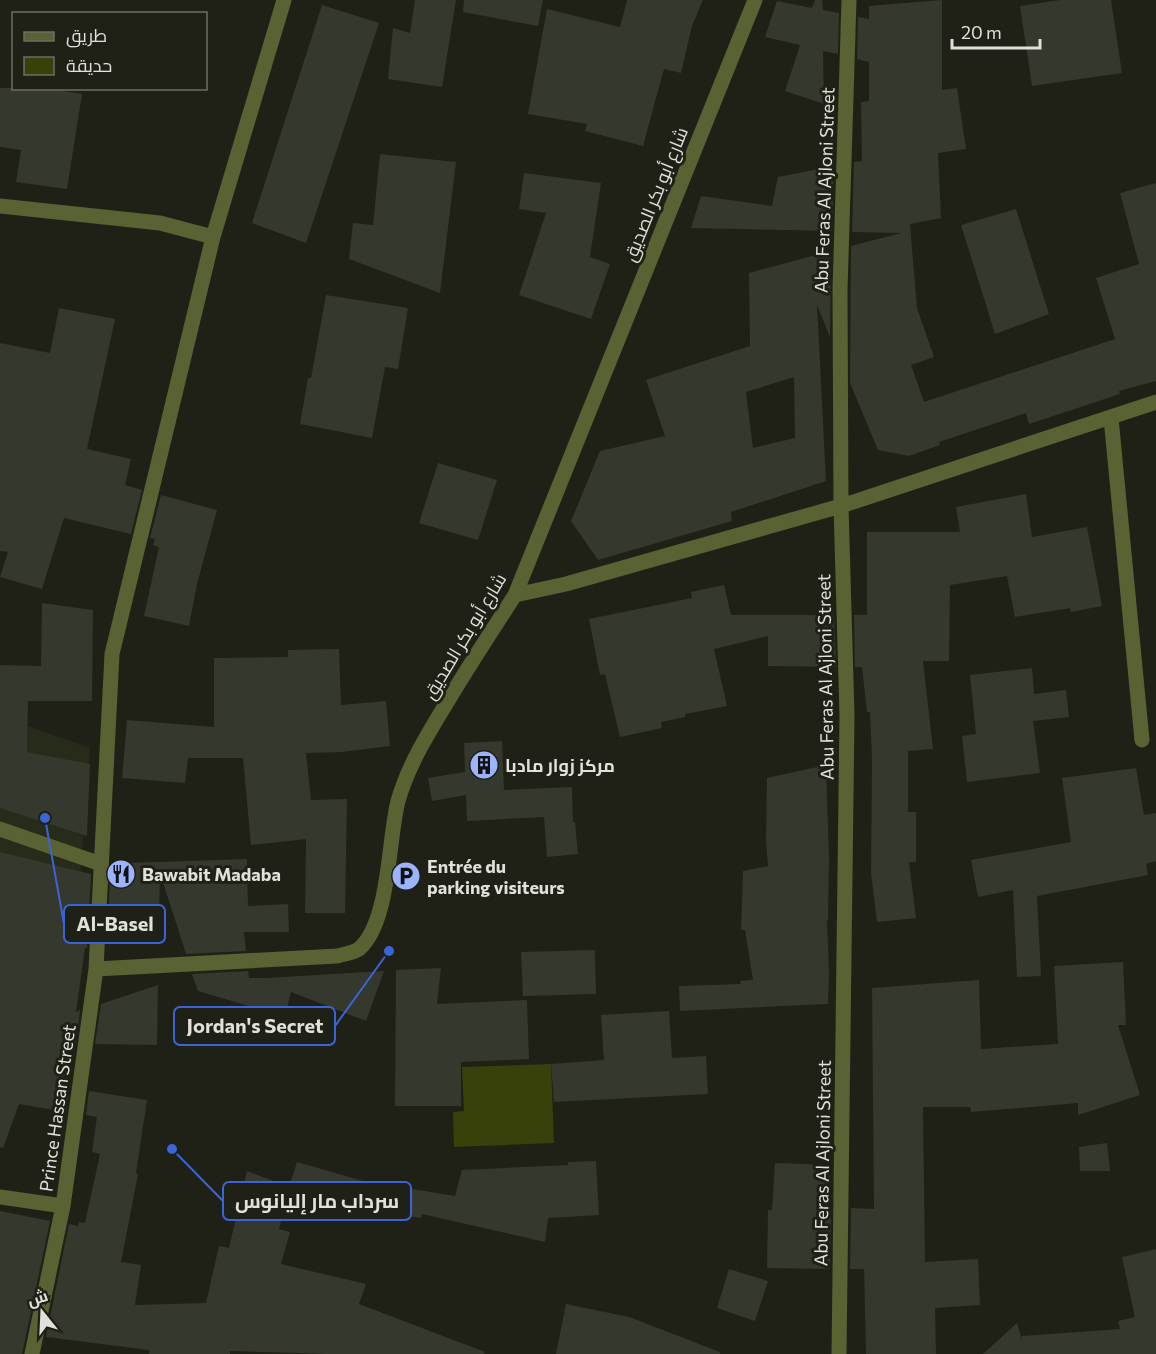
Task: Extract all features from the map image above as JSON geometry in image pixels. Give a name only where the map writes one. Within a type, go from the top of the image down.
[{"type":"street","name":"Prince Hassan Street","points":[[32,1354],[63,1206],[96,969],[112,654],[213,237],[284,0]]},
{"type":"street","name":"شارع أبو بكر الصديق","points":[[96,969],[337,956],[357,951],[371,936],[377,917],[398,802],[414,756],[515,595],[754,0]]},
{"type":"street","name":"Abu Feras Al Ajloni Street","points":[[839,1354],[847,715],[841,506],[840,289],[849,0]]},
{"type":"street","points":[[0,206],[160,223],[213,237]]},
{"type":"street","points":[[515,595],[566,585],[841,506],[1156,402]]},
{"type":"street","points":[[1111,418],[1142,740]]},
{"type":"street","points":[[0,829],[101,864]]},
{"type":"street","points":[[0,1197],[63,1206]]},
{"type":"shaded area","points":[[0,716],[90,748],[78,906],[0,881]]},
{"type":"green space","points":[[551,1064],[554,1143],[454,1147],[453,1112],[464,1111],[462,1067]]},
{"type":"building","points":[[415,0],[456,0],[442,87],[388,79],[393,28],[410,33]]},
{"type":"building","points":[[464,0],[543,0],[538,26],[463,12]]},
{"type":"building","points":[[627,0],[703,0],[692,26],[681,73],[664,69],[643,146],[585,131],[587,124],[528,114],[547,9],[620,27]]},
{"type":"building","points":[[815,0],[822,0],[823,10],[839,13],[838,54],[823,51],[824,104],[785,91],[800,45],[765,37],[777,1],[812,8]]},
{"type":"building","points":[[942,0],[942,90],[957,88],[966,149],[938,153],[941,218],[910,224],[917,308],[934,357],[911,365],[924,402],[1115,339],[1096,278],[1139,264],[1120,193],[1156,183],[1156,381],[1119,391],[1120,394],[1029,424],[1026,413],[939,442],[940,445],[909,456],[878,450],[850,383],[851,246],[901,233],[852,232],[854,162],[862,161],[861,102],[869,101],[869,62],[857,59],[858,17],[869,19],[869,6]]},
{"type":"building","points":[[1060,0],[1111,0],[1122,73],[1032,86],[1020,6]]},
{"type":"building","points":[[322,5],[379,23],[306,243],[252,223]]},
{"type":"building","points":[[0,88],[59,90],[82,94],[67,189],[16,182],[21,150],[0,147]]},
{"type":"building","points":[[380,154],[456,162],[440,293],[349,259],[353,223],[373,225]]},
{"type":"building","points":[[834,166],[832,231],[691,228],[701,196],[772,206],[778,177]]},
{"type":"building","points":[[524,173],[601,183],[590,257],[610,264],[591,319],[519,295],[546,213],[519,209]]},
{"type":"building","points":[[1016,209],[1049,314],[995,334],[961,225]]},
{"type":"building","points":[[831,251],[830,337],[817,305],[826,481],[731,512],[732,521],[598,560],[571,521],[600,451],[665,436],[646,380],[750,346],[749,273]],"holes":[[[794,377],[795,438],[753,448],[746,392]]]},
{"type":"building","points":[[326,295],[408,308],[398,369],[385,367],[372,438],[300,424]]},
{"type":"building","points":[[59,308],[115,319],[87,449],[131,459],[125,485],[142,490],[131,534],[64,518],[42,589],[0,577],[8,552],[0,551],[0,343],[50,353]]},
{"type":"building","points":[[438,463],[497,480],[478,540],[419,523]]},
{"type":"building","points":[[1026,494],[1032,537],[1087,527],[1102,606],[1071,612],[1070,608],[1015,617],[1007,576],[950,585],[949,661],[923,661],[933,749],[908,751],[908,812],[916,812],[916,862],[909,862],[916,918],[877,922],[871,873],[870,712],[867,712],[862,667],[855,667],[854,615],[867,615],[867,532],[960,532],[956,507]]},
{"type":"building","points":[[161,495],[217,510],[197,584],[189,626],[144,616],[159,547],[153,545],[155,539],[150,538]]},
{"type":"building","points":[[724,585],[731,615],[834,615],[836,667],[768,666],[768,636],[714,649],[727,706],[685,714],[685,717],[661,722],[662,728],[620,737],[605,674],[600,675],[589,619],[692,598],[691,592]]},
{"type":"building","points":[[42,603],[93,610],[92,701],[28,701],[27,752],[90,764],[87,836],[0,808],[0,665],[41,666]]},
{"type":"building","points":[[339,649],[341,705],[386,701],[390,746],[342,752],[306,753],[311,800],[347,799],[345,913],[305,913],[306,839],[251,845],[243,758],[188,758],[185,783],[122,778],[127,720],[214,727],[214,658],[288,657],[288,650]]},
{"type":"building","points":[[1032,668],[1034,694],[1066,690],[1069,717],[1033,721],[1040,773],[967,782],[962,736],[976,734],[970,675]]},
{"type":"building","name":"مركز زوار مادبا","points":[[502,741],[504,790],[572,787],[573,822],[575,822],[578,854],[547,857],[544,817],[467,821],[466,795],[432,801],[428,778],[465,772],[464,743]]},
{"type":"building","points":[[826,765],[829,858],[828,1004],[680,1011],[679,986],[741,984],[740,981],[753,980],[745,930],[741,930],[743,871],[768,866],[767,778]]},
{"type":"building","points":[[1136,768],[1144,815],[1156,813],[1156,861],[1146,864],[1148,875],[1037,896],[1041,976],[1017,977],[1013,890],[978,897],[971,860],[1071,842],[1062,778]]},
{"type":"building","points":[[0,852],[91,874],[87,948],[85,948],[76,1012],[80,1010],[76,1044],[71,1044],[65,1088],[69,1089],[66,1112],[19,1104],[3,1148],[0,1147]]},
{"type":"building","points":[[247,859],[248,906],[288,904],[289,932],[244,932],[246,951],[186,954],[160,873],[159,925],[108,925],[110,879],[124,882],[129,863]]},
{"type":"building","points":[[595,950],[596,994],[523,996],[521,952]]},
{"type":"building","points":[[1123,962],[1126,1025],[1118,1025],[1140,1095],[1078,1115],[1078,1103],[971,1112],[970,1107],[923,1107],[925,1262],[978,1259],[980,1305],[935,1308],[936,1354],[866,1354],[864,1269],[850,1269],[851,1208],[874,1209],[872,988],[979,980],[981,1049],[1058,1044],[1054,966]]},
{"type":"building","points":[[441,968],[437,1004],[527,1000],[529,1059],[461,1062],[461,1106],[395,1106],[396,970]]},
{"type":"building","points":[[248,971],[249,978],[266,978],[384,971],[366,1021],[291,992],[285,1017],[198,991],[192,974]]},
{"type":"building","points":[[158,985],[157,1045],[95,1044],[101,1004]]},
{"type":"building","points":[[669,1011],[672,1058],[706,1056],[708,1094],[554,1102],[551,1064],[604,1060],[601,1015]]},
{"type":"building","points":[[89,1091],[147,1100],[136,1173],[138,1174],[121,1262],[141,1265],[135,1305],[206,1303],[219,1246],[229,1248],[247,1171],[289,1187],[279,1229],[290,1232],[281,1264],[366,1284],[359,1304],[485,1352],[484,1354],[329,1354],[230,1351],[230,1354],[149,1354],[149,1350],[46,1337],[69,1224],[78,1226],[79,1222],[85,1223],[100,1154],[92,1152],[97,1117],[86,1115]]},
{"type":"building","points":[[1107,1143],[1110,1171],[1080,1171],[1079,1147]]},
{"type":"building","points":[[596,1161],[599,1215],[548,1218],[545,1242],[422,1214],[421,1218],[356,1208],[357,1204],[290,1184],[297,1162],[363,1181],[455,1196],[462,1170],[568,1165],[568,1162]]},
{"type":"building","points":[[775,1163],[829,1165],[827,1208],[831,1208],[830,1269],[767,1268],[768,1210],[772,1210]]},
{"type":"building","points":[[0,1211],[50,1221],[22,1354],[0,1354]]},
{"type":"building","points":[[1156,1249],[1156,1354],[983,1354],[1017,1323],[1022,1340],[1022,1336],[1120,1329],[1118,1321],[1135,1317],[1122,1257]]},
{"type":"building","points":[[729,1269],[768,1281],[755,1321],[717,1308]]},
{"type":"building","points":[[566,1304],[629,1317],[720,1352],[720,1354],[556,1354]]},
{"type":"place","name":"مركز زوار مادبا","points":[[484,765]]},
{"type":"place","name":"Al-Basel","points":[[45,818]]},
{"type":"place","name":"Bawabit Madaba","points":[[121,874]]},
{"type":"place","name":"Entrée du parking visiteurs","points":[[406,876]]},
{"type":"place","name":"Jordan's Secret","points":[[389,951]]},
{"type":"place","name":"سرداب مار إليانوس","points":[[172,1149]]}]
